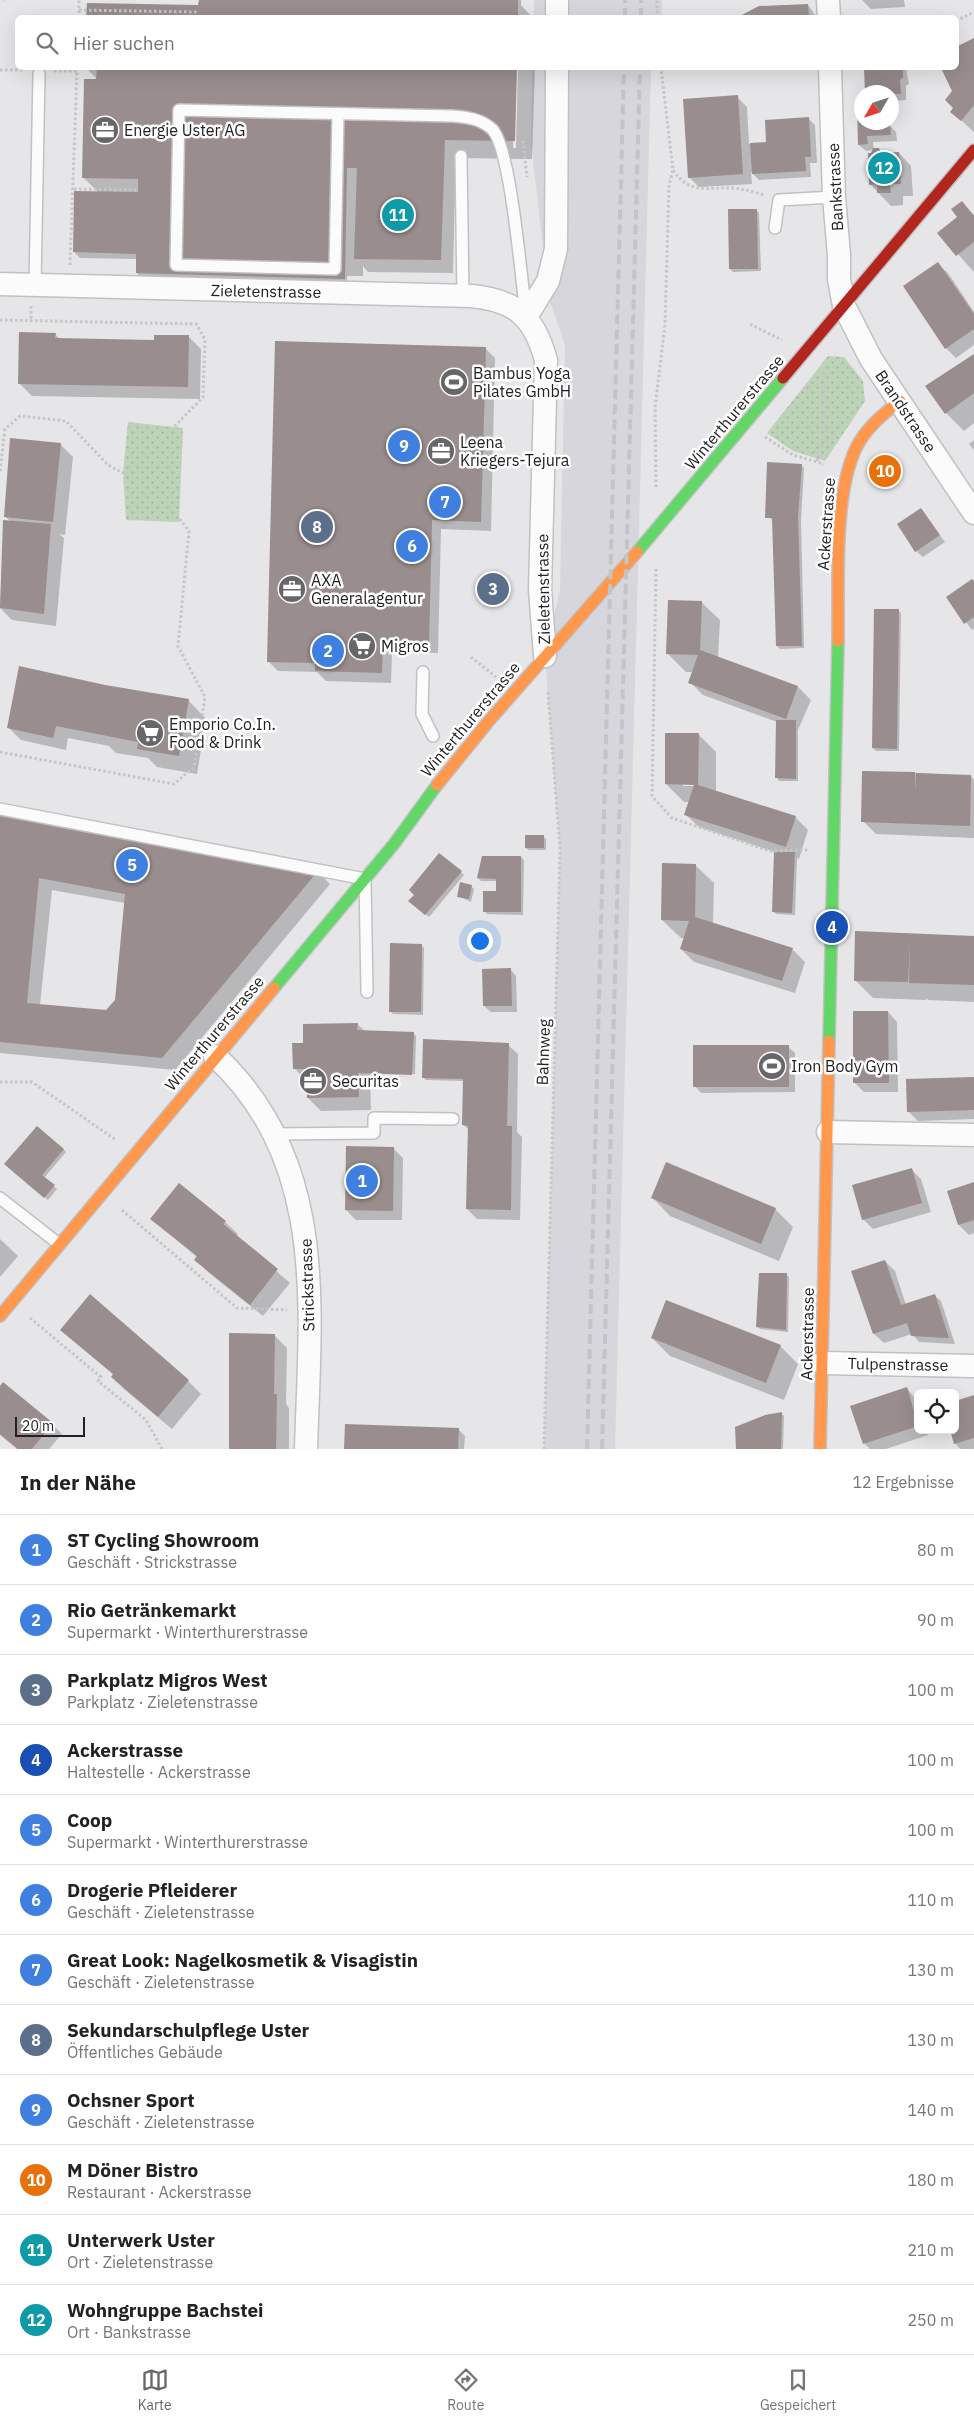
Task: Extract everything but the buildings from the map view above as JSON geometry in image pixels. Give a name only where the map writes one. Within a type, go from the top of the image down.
[{"type":"main road","name":"Winterthurerstrasse","points":[[0,1316],[215,1056],[394,844],[434,788],[545,656],[590,607],[844,306],[971,160]]},
{"type":"main road","name":"Ackerstrasse","points":[[820,1449],[841,510],[846,470],[864,434],[875,421],[900,401]]},
{"type":"street","points":[[557,0],[557,15]]},
{"type":"street","points":[[828,0],[829,15]]},
{"type":"street","points":[[526,318],[548,281],[556,249],[557,70]]},
{"type":"street","name":"Bankstrasse","points":[[830,70],[834,197],[839,254],[839,279],[844,306]]},
{"type":"street","name":"Zieletenstrasse","points":[[0,284],[462,296],[501,301],[515,308],[526,318],[542,345],[547,372],[540,590],[545,656]]},
{"type":"street","name":"Brandstrasse","points":[[844,306],[862,344],[972,507]]},
{"type":"street","name":"Strickstrasse","points":[[215,1056],[251,1095],[274,1134],[292,1177],[305,1230],[310,1310],[306,1449]]},
{"type":"street","points":[[828,1132],[974,1135]]},
{"type":"street","name":"Tulpenstrasse","points":[[823,1363],[974,1366]]},
{"type":"lane","points":[[35,285],[40,74]]},
{"type":"lane","points":[[338,114],[335,269],[176,265],[179,110],[465,117],[484,124],[492,130],[500,141],[507,166],[526,318]]},
{"type":"lane","points":[[461,156],[462,296]]},
{"type":"lane","points":[[775,228],[779,200],[834,197]]},
{"type":"lane","points":[[423,672],[422,714],[432,736]]},
{"type":"lane","points":[[0,810],[365,879],[367,992]]},
{"type":"lane","points":[[274,1134],[374,1133],[374,1118],[453,1119]]},
{"type":"lane","points":[[0,1198],[59,1244]]},
{"type":"path","points":[[79,0],[79,15]]},
{"type":"path","points":[[657,0],[657,15]]},
{"type":"path","points":[[79,10],[198,12]]},
{"type":"path","points":[[959,20],[974,12]]},
{"type":"path","points":[[656,489],[655,408],[665,324],[669,186],[673,170],[661,70]]},
{"type":"path","points":[[69,286],[71,191],[74,189],[77,72]]},
{"type":"path","points":[[673,170],[679,178],[693,188],[742,189],[779,200]]},
{"type":"path","points":[[74,189],[137,190]]},
{"type":"path","points":[[0,320],[196,324],[205,339],[203,398],[173,428]]},
{"type":"path","points":[[750,324],[789,343]]},
{"type":"path","points":[[813,363],[821,368],[824,374],[826,435],[817,461]]},
{"type":"path","points":[[0,472],[4,429],[20,416],[66,421],[108,465],[123,473]]},
{"type":"path","points":[[758,432],[793,455],[846,470]]},
{"type":"path","points":[[0,752],[174,784],[194,768],[205,697],[178,646],[188,531],[179,518]]},
{"type":"path","points":[[656,563],[652,796],[672,818],[770,850],[832,849]]},
{"type":"path","points":[[471,656],[500,680]]},
{"type":"path","name":"Bahnweg","points":[[544,1449],[560,850],[545,656]]},
{"type":"path","points":[[0,1082],[32,1082],[135,1153]]},
{"type":"path","points":[[102,1193],[237,1308],[310,1310]]},
{"type":"path","points":[[12,1302],[101,1377],[98,1381],[146,1420],[162,1449]]},
{"type":"shaded area","points":[[534,0],[662,0],[662,15],[534,15]]},
{"type":"shaded area","points":[[532,70],[651,70],[615,1449],[544,1449],[560,850],[545,656],[560,590],[565,345],[549,299],[531,143]]},
{"type":"green space","points":[[828,356],[844,357],[863,381],[865,401],[825,461],[793,451],[767,433]]},
{"type":"green space","points":[[128,422],[183,428],[179,522],[126,520],[123,473]]},
{"type":"railway","points":[[625,0],[625,15]]},
{"type":"railway","points":[[641,0],[641,15]]},
{"type":"railway","points":[[587,1449],[624,70]]},
{"type":"railway","points":[[602,1449],[640,70]]},
{"type":"traffic: fast","points":[[637,552],[783,378]]},
{"type":"traffic: fast","points":[[829,1041],[838,641]]},
{"type":"traffic: fast","points":[[274,988],[394,844],[437,785]]},
{"type":"traffic: slow","points":[[838,641],[840,516],[849,468],[856,448],[865,434],[881,416],[900,401]]},
{"type":"traffic: slow","points":[[437,785],[488,722],[637,552]]},
{"type":"traffic: slow","points":[[0,1316],[274,988]]},
{"type":"traffic: slow","points":[[820,1449],[829,1041]]},
{"type":"traffic: jam","points":[[783,378],[974,150]]},
{"type":"place","name":"Energie Uster AG","points":[[105,130]]},
{"type":"place","name":"Wohngruppe Bachstei","points":[[884,168]]},
{"type":"place","name":"Unterwerk Uster","points":[[398,215]]},
{"type":"place","name":"Bambus Yoga Pilates GmbH","points":[[454,382]]},
{"type":"place","name":"Ochsner Sport","points":[[404,446]]},
{"type":"place","name":"Leena Kriegers-Tejura","points":[[441,451]]},
{"type":"place","name":"M Döner Bistro","points":[[885,471]]},
{"type":"place","name":"Great Look: Nagelkosmetik & Visagistin","points":[[445,502]]},
{"type":"place","name":"Sekundarschulpflege Uster","points":[[317,527]]},
{"type":"place","name":"Drogerie Pfleiderer","points":[[412,546]]},
{"type":"place","name":"AXA Generalagentur","points":[[292,589]]},
{"type":"place","name":"Parkplatz Migros West","points":[[493,589]]},
{"type":"place","name":"Migros","points":[[362,646]]},
{"type":"place","name":"Rio Getränkemarkt","points":[[328,651]]},
{"type":"place","name":"Emporio Co.In. Food & Drink","points":[[150,733]]},
{"type":"place","name":"Coop","points":[[132,865]]},
{"type":"place","name":"Ackerstrasse","points":[[832,927]]},
{"type":"place","name":"Iron Body Gym","points":[[772,1066]]},
{"type":"place","name":"Securitas","points":[[313,1081]]},
{"type":"place","name":"ST Cycling Showroom","points":[[362,1181]]}]
